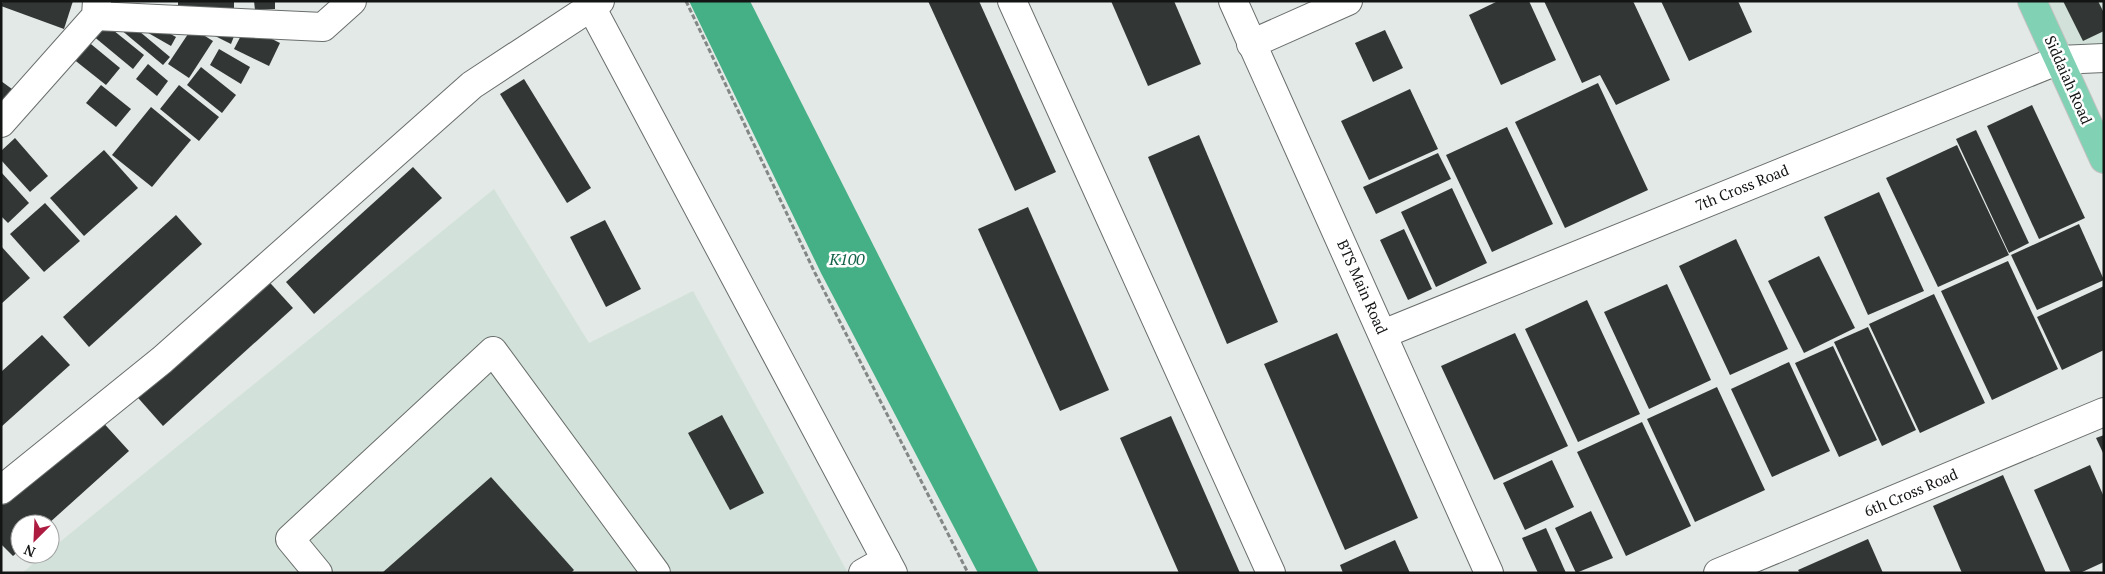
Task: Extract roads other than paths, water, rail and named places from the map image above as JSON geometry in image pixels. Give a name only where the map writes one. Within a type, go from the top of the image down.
[{"type":"main road","name":"Siddaiah Road","points":[[2032,1],[2104,159]]},
{"type":"street","points":[[1,123],[97,9],[323,14],[352,1]]},
{"type":"street","points":[[1012,1],[1271,573]]},
{"type":"street","name":"BTS Main Road","points":[[1233,1],[1489,573]]},
{"type":"street","points":[[1251,44],[1348,1]]},
{"type":"street","points":[[1,490],[162,360],[472,85],[593,3],[881,569]]},
{"type":"street","name":"7th Cross Road","points":[[1383,334],[2059,60],[2104,58]]},
{"type":"street","points":[[318,573],[290,539],[494,351],[656,573]]},
{"type":"street","name":"6th Cross Road","points":[[1718,573],[2104,412]]},
{"type":"water","name":"K100","points":[[689,1],[750,1],[1039,573],[978,573],[821,273]]}]
